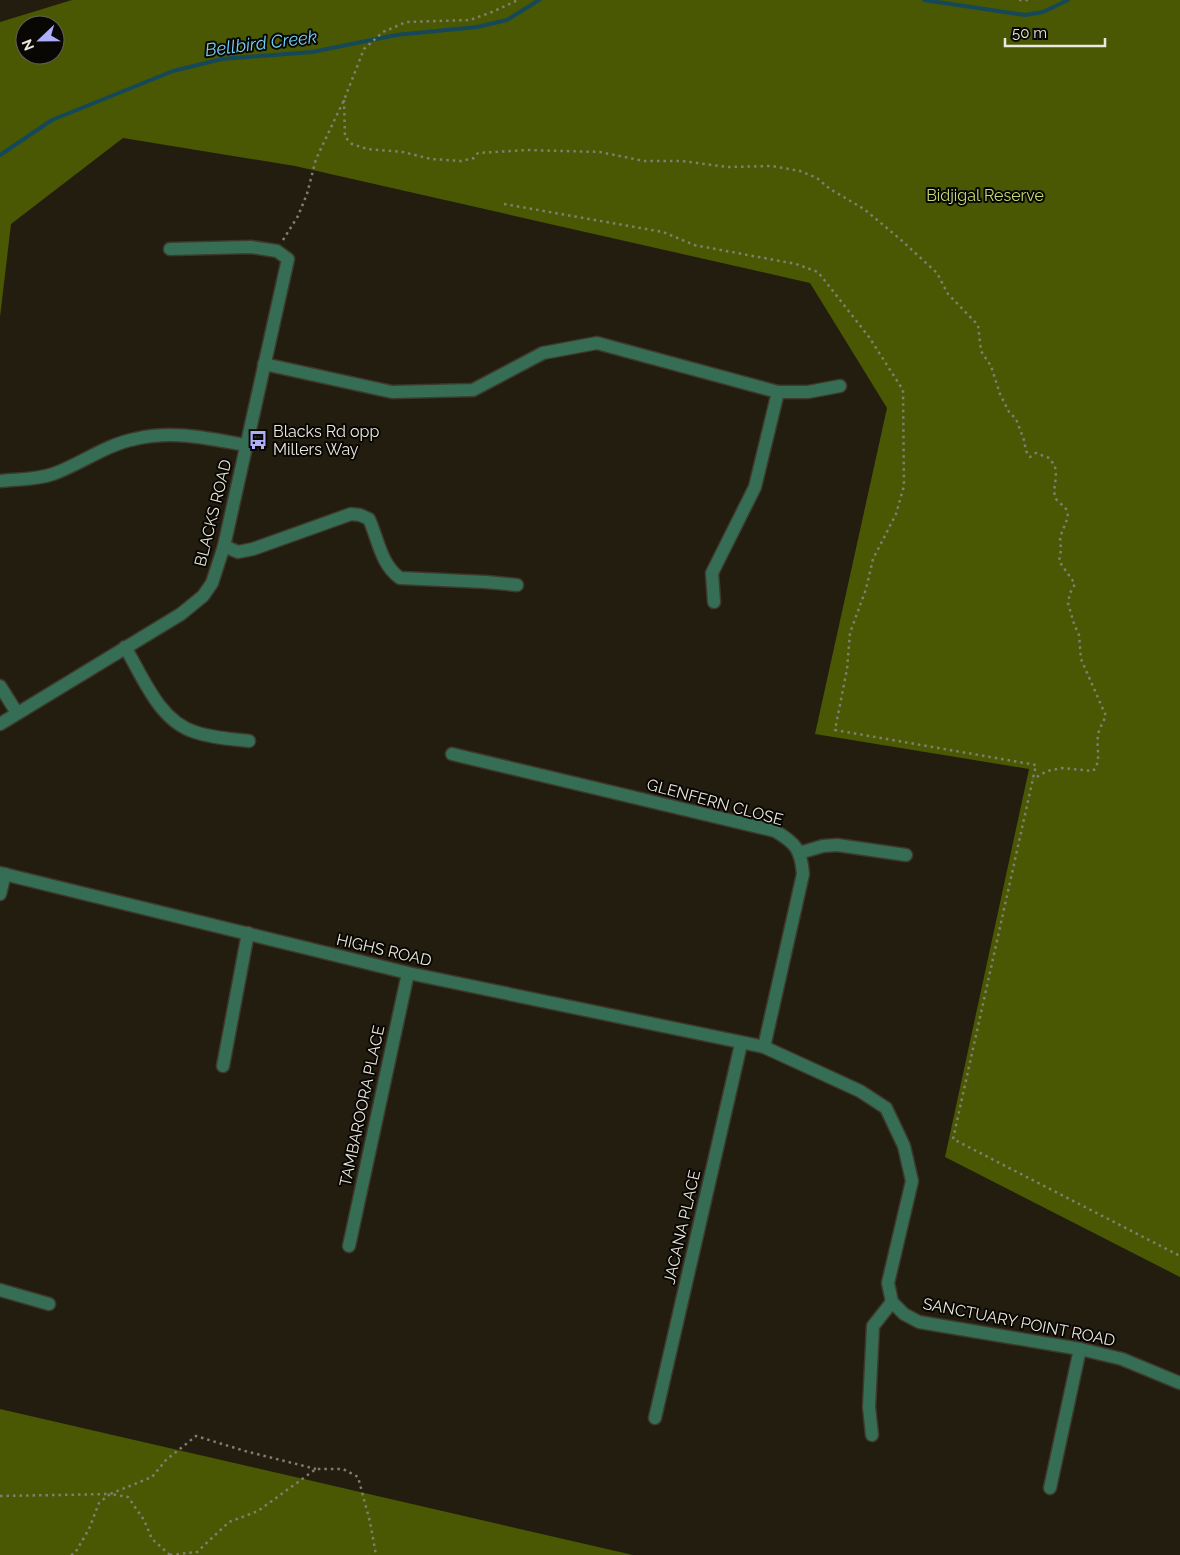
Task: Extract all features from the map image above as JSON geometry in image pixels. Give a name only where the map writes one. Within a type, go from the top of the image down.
[{"type":"street","points":[[170,249],[251,247],[278,251]]},
{"type":"street","name":"BLACKS ROAD","points":[[0,724],[181,614],[203,596],[212,583],[224,546],[245,445],[288,260],[278,251]]},
{"type":"street","points":[[264,364],[392,392],[473,390],[543,353],[597,343],[778,392],[808,392],[840,386]]},
{"type":"street","points":[[714,602],[712,572],[755,487],[778,392]]},
{"type":"street","points":[[0,481],[28,480],[53,474],[102,449],[150,436],[167,434],[196,436],[245,445]]},
{"type":"street","points":[[224,546],[238,552],[253,549],[351,514],[360,514],[369,519],[387,564],[392,572],[400,578],[516,585]]},
{"type":"street","points":[[126,647],[151,692],[167,715],[179,725],[194,732],[248,741]]},
{"type":"street","points":[[0,686],[17,713]]},
{"type":"street","name":"GLENFERN CLOSE","points":[[452,754],[776,831],[790,840],[799,853]]},
{"type":"street","points":[[872,1435],[869,1407],[873,1326],[892,1302],[888,1283],[912,1181],[904,1146],[886,1108],[860,1091],[764,1047],[802,874],[799,853],[823,846],[837,845],[906,854]]},
{"type":"street","points":[[0,894],[2,873]]},
{"type":"street","name":"HIGHS ROAD","points":[[2,873],[408,972],[741,1044],[764,1047]]},
{"type":"street","points":[[223,1066],[248,933]]},
{"type":"street","name":"TAMBAROORA PLACE","points":[[349,1246],[408,972]]},
{"type":"street","name":"JACANA PLACE","points":[[655,1418],[741,1044]]},
{"type":"street","points":[[0,1290],[49,1304]]},
{"type":"street","name":"SANCTUARY POINT ROAD","points":[[892,1302],[904,1314],[919,1322],[1080,1349],[1122,1359],[1180,1383]]},
{"type":"street","points":[[1050,1488],[1080,1349]]},
{"type":"path","points":[[278,251],[298,216],[307,194],[316,159],[344,100],[364,49],[383,32],[406,22],[470,20],[518,0]]},
{"type":"path","points":[[1019,0],[1029,0]]},
{"type":"path","points":[[344,100],[344,136],[352,144],[367,149],[403,152],[431,158],[461,161],[474,158],[478,153],[527,150],[600,152],[644,161],[682,160],[726,167],[772,166],[800,171],[817,178],[830,190],[864,210],[900,239],[937,273],[948,294],[978,325],[981,351],[991,366],[1000,394],[1020,429],[1026,452],[1030,457],[1036,453],[1044,455],[1055,466],[1054,492],[1056,499],[1067,510],[1068,517],[1060,537],[1061,550],[1059,561],[1075,584],[1070,593],[1068,603],[1079,635],[1081,659],[1106,716],[1098,732],[1099,761],[1094,771],[1062,768],[1048,770],[1032,779]]},
{"type":"path","points":[[504,204],[663,232],[694,245],[796,264],[818,272],[869,337],[903,390],[904,486],[896,514],[873,558],[866,589],[850,633],[847,669],[836,730],[1036,765],[953,1139],[1180,1256]]},
{"type":"path","points":[[71,1555],[75,1554],[89,1529],[99,1503],[110,1494],[152,1477],[166,1460],[196,1436],[244,1451],[316,1469],[343,1469],[358,1477],[370,1522],[376,1555]]},
{"type":"path","points":[[0,1496],[110,1494],[128,1497],[144,1520],[152,1539],[170,1555],[197,1552],[229,1522],[258,1511],[316,1469]]},
{"type":"green space","name":"Bidjigal Reserve","points":[[72,0],[1180,0],[1180,1277],[945,1157],[1029,769],[815,734],[887,408],[810,283],[295,166],[123,138],[11,224],[0,317],[0,22],[15,17],[15,65],[65,65],[65,15],[23,15]]},
{"type":"green space","points":[[0,1409],[633,1555],[0,1555]]},
{"type":"waterway","name":"Bellbird Creek","points":[[0,155],[52,120],[173,71],[222,59],[312,52],[396,35],[477,27],[507,20],[539,0]]},
{"type":"waterway","name":"Bellbird Creek","points":[[924,0],[1025,15],[1043,12],[1068,0]]},
{"type":"place","name":"Blacks Rd opp Millers Way","points":[[258,440]]}]
